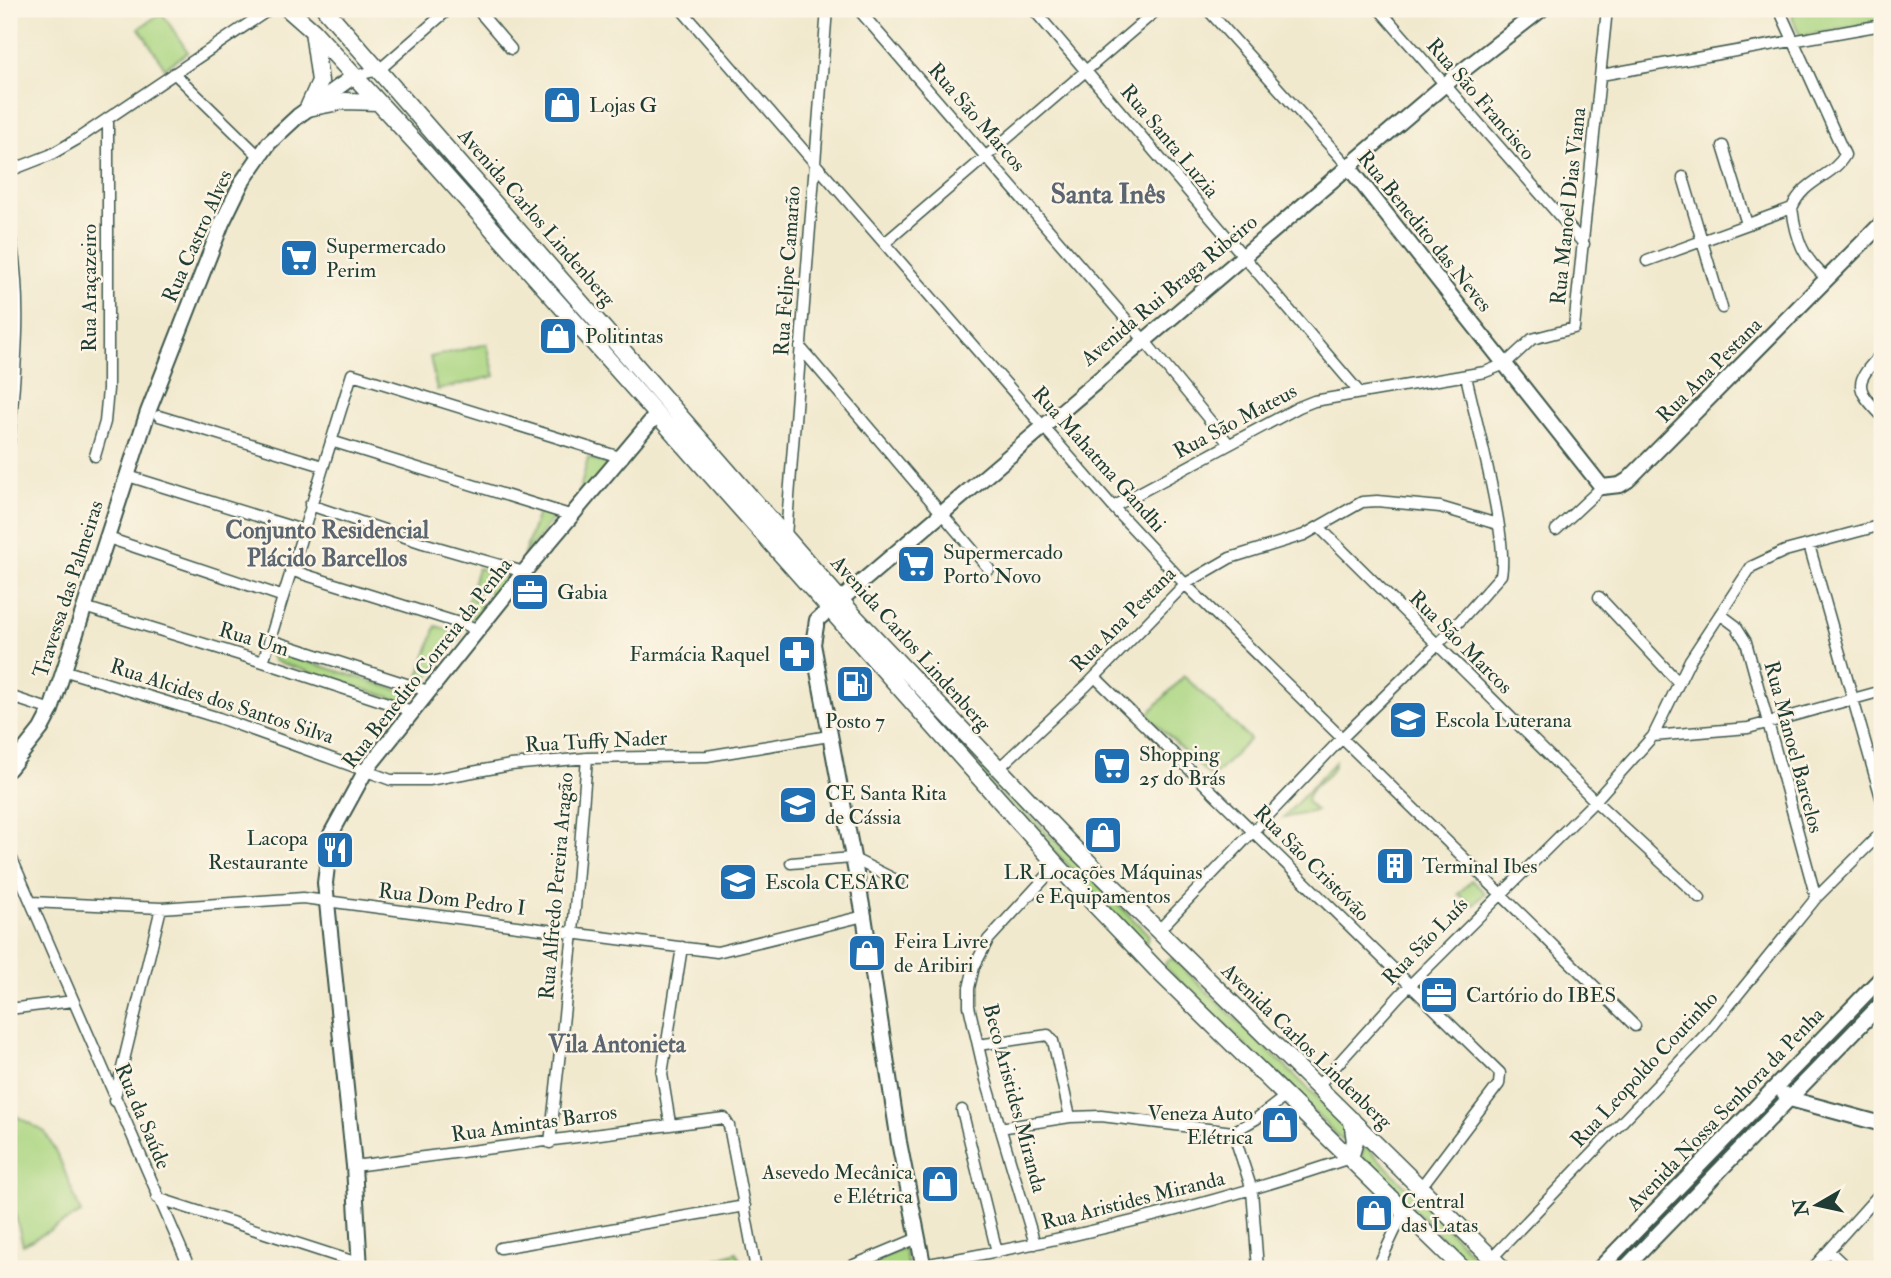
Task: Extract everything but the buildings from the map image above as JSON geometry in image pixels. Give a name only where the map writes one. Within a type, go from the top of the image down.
[{"type":"main road","name":"Avenida Carlos Lindenberg","points":[[288,9],[313,31],[657,414],[833,603],[1158,931],[1498,1264]]},
{"type":"main road","name":"Avenida Carlos Lindenberg","points":[[325,9],[786,536],[833,603],[1057,865],[1158,971],[1462,1269]]},
{"type":"main road","points":[[308,108],[320,81],[313,31]]},
{"type":"main road","points":[[354,76],[359,48]]},
{"type":"main road","points":[[308,108],[344,101],[378,102]]},
{"type":"main road","points":[[657,414],[667,399]]},
{"type":"main road","points":[[1158,931],[1154,948],[1158,971]]},
{"type":"main road","points":[[1349,1158],[1355,1141],[1353,1120]]},
{"type":"street","points":[[9,172],[56,152],[270,9]]},
{"type":"street","points":[[354,76],[379,70],[449,9]]},
{"type":"street","points":[[477,9],[511,49]]},
{"type":"street","name":"Rua Mahatma Gandhi","points":[[681,9],[886,242],[1042,426],[1185,584],[1501,891],[1635,1026]]},
{"type":"street","name":"Rua Felipe Camarão","points":[[786,536],[827,9]]},
{"type":"street","name":"Rua São Marcos","points":[[858,9],[1144,340],[1229,444]]},
{"type":"street","name":"Rua Santa Luzia","points":[[1033,9],[1360,393]]},
{"type":"street","points":[[886,242],[1158,9]]},
{"type":"street","name":"Rua Benedito das Neves","points":[[1207,9],[1348,166],[1602,487]]},
{"type":"street","name":"Rua São Francisco","points":[[1379,9],[1443,86],[1584,244]]},
{"type":"street","name":"Avenida Rui Braga Ribeiro","points":[[833,603],[1443,86],[1542,9]]},
{"type":"street","name":"Rua Manoel Dias Viana","points":[[1505,364],[1532,339],[1574,328],[1606,9]]},
{"type":"street","points":[[1779,9],[1844,150],[1841,162],[1803,188],[1792,208],[1799,244],[1814,268],[1828,279]]},
{"type":"street","points":[[1601,75],[1882,24]]},
{"type":"street","points":[[174,73],[259,156]]},
{"type":"street","name":"Rua Castro Alves","points":[[153,414],[214,241],[259,156],[279,132],[354,76]]},
{"type":"street","name":"Rua Araçazeiro","points":[[95,456],[105,422],[108,389],[108,118]]},
{"type":"street","points":[[1723,146],[1747,224]]},
{"type":"street","points":[[1683,177],[1722,307]]},
{"type":"street","points":[[1647,261],[1792,208]]},
{"type":"street","name":"Rua Ana Pestana","points":[[1556,530],[1602,487],[1620,485],[1628,480],[1882,223]]},
{"type":"street","points":[[9,230],[15,279],[15,363],[9,443]]},
{"type":"street","points":[[800,347],[989,569]]},
{"type":"street","points":[[1882,353],[1861,377],[1859,387],[1862,395],[1882,416]]},
{"type":"street","name":"Rua São Mateus","points":[[1113,507],[1299,407],[1360,393],[1466,376],[1505,364]]},
{"type":"street","points":[[263,662],[281,596],[352,374],[623,458]]},
{"type":"street","points":[[1158,931],[1343,737],[1497,582],[1503,565],[1497,524],[1466,376]]},
{"type":"street","points":[[153,414],[323,466]]},
{"type":"street","name":"Travessa das Palmeiras","points":[[9,769],[41,729],[51,709],[66,671],[106,537],[153,414]]},
{"type":"street","name":"Rua Benedito Correia da Penha","points":[[360,1267],[354,1166],[327,902],[327,853],[331,834],[366,770],[524,572],[623,458],[657,414]]},
{"type":"street","points":[[331,441],[573,516]]},
{"type":"street","points":[[128,476],[302,530]]},
{"type":"street","name":"Rua Ana Pestana","points":[[999,769],[1095,677],[1185,584],[1242,552],[1293,540],[1353,505],[1377,501],[1440,508],[1497,524]]},
{"type":"street","points":[[310,505],[423,543],[524,572]]},
{"type":"street","name":"Rua São Luís","points":[[1317,1087],[1409,985],[1501,891],[1595,801],[1653,736],[1679,683],[1751,567],[1785,551],[1882,525]]},
{"type":"street","name":"Rua São Marcos","points":[[1319,527],[1595,801],[1700,898]]},
{"type":"street","points":[[106,537],[281,596]]},
{"type":"street","points":[[1809,545],[1882,801]]},
{"type":"street","points":[[290,570],[478,629]]},
{"type":"street","points":[[1598,597],[1679,683]]},
{"type":"street","points":[[833,603],[817,620],[812,637],[864,916],[923,1267]]},
{"type":"street","name":"Rua Um","points":[[84,607],[412,711]]},
{"type":"street","name":"Rua Manoel Barcelos","points":[[1720,614],[1735,626],[1746,642],[1816,898]]},
{"type":"street","name":"Rua Um","points":[[270,640],[428,691]]},
{"type":"street","name":"Rua Alcides dos Santos Silva","points":[[66,671],[219,718],[366,770]]},
{"type":"street","name":"Rua São Cristóvão","points":[[1095,677],[1502,1076],[1422,1187]]},
{"type":"street","points":[[1653,736],[1766,723],[1882,691]]},
{"type":"street","points":[[9,696],[51,709]]},
{"type":"street","name":"Rua Tuffy Nader","points":[[366,770],[391,780],[409,781],[511,765],[587,758],[707,756],[829,736]]},
{"type":"street","name":"Rua Alfredo Pereira Aragão","points":[[550,1143],[573,933],[587,758]]},
{"type":"street","name":"Rua Leopoldo Coutinho","points":[[1498,1264],[1706,1034],[1816,898],[1882,832]]},
{"type":"street","name":"Rua da Saúde","points":[[9,852],[157,1198],[360,1267]]},
{"type":"street","points":[[791,863],[852,858],[898,881]]},
{"type":"street","name":"Beco Aristides Miranda","points":[[1035,1244],[978,1045],[969,1006],[969,988],[980,953],[1057,865]]},
{"type":"street","name":"Rua Dom Pedro I","points":[[31,902],[161,908],[303,898],[717,952],[864,916]]},
{"type":"street","points":[[114,1101],[161,908]]},
{"type":"street","points":[[670,1123],[662,1074],[682,947]]},
{"type":"street","name":"Avenida Nossa Senhora da Penha","points":[[1599,1269],[1882,978]]},
{"type":"street","points":[[9,1009],[73,1000]]},
{"type":"street","name":"Avenida Nossa Senhora da Penha","points":[[1625,1269],[1882,1003]]},
{"type":"street","points":[[1847,1014],[1860,1027]]},
{"type":"street","points":[[978,1045],[1048,1035],[1053,1041],[1070,1117]]},
{"type":"street","points":[[1776,1087],[1790,1099],[1882,1124]]},
{"type":"street","points":[[1000,1128],[1070,1117],[1101,1116],[1233,1132],[1256,1119],[1286,1096]]},
{"type":"street","points":[[962,1110],[998,1252]]},
{"type":"street","name":"Rua Amintas Barros","points":[[354,1166],[550,1143],[719,1116],[729,1126],[746,1206]]},
{"type":"street","points":[[1233,1132],[1252,1190],[1258,1269]]},
{"type":"street","name":"Rua Aristides Miranda","points":[[923,1267],[1035,1244],[1252,1190],[1349,1158]]},
{"type":"street","points":[[1812,1269],[1882,1191]]},
{"type":"street","points":[[157,1198],[190,1269]]},
{"type":"street","points":[[500,1248],[746,1206],[756,1269]]},
{"type":"street","points":[[1377,1269],[1404,1212]]},
{"type":"street","points":[[1640,1227],[1653,1240]]},
{"type":"street","points":[[850,1268],[918,1238]]},
{"type":"street","points":[[1830,1252],[1848,1269]]},
{"type":"green space","points":[[1792,9],[1882,9],[1882,22],[1800,36],[1793,20]]},
{"type":"green space","points":[[162,13],[188,52],[165,68],[139,28]]},
{"type":"green space","points":[[487,344],[495,376],[437,390],[430,357]]},
{"type":"green space","points":[[588,458],[610,465],[574,513]]},
{"type":"green space","points":[[540,507],[557,513],[523,557]]},
{"type":"green space","points":[[478,568],[503,575],[505,580],[493,595],[482,587],[473,599],[484,607],[472,619],[463,616]]},
{"type":"green space","points":[[436,626],[461,636],[425,681],[417,682]]},
{"type":"green space","points":[[277,652],[408,693],[411,699],[405,702],[274,661],[271,655]]},
{"type":"green space","points":[[1184,676],[1250,739],[1212,778],[1147,715]]},
{"type":"green space","points":[[930,716],[1149,935],[1145,946],[928,718]]},
{"type":"green space","points":[[1335,762],[1330,773],[1309,795],[1307,802],[1316,811],[1283,818]]},
{"type":"green space","points":[[1472,880],[1485,893],[1474,905],[1458,894]]},
{"type":"green space","points":[[1172,958],[1339,1118],[1347,1133],[1347,1145],[1165,967],[1166,961]]},
{"type":"green space","points":[[9,1112],[45,1132],[60,1160],[81,1213],[23,1245],[9,1190]]},
{"type":"green space","points":[[1365,1145],[1487,1269],[1474,1269],[1361,1157]]},
{"type":"green space","points":[[904,1248],[909,1269],[855,1269]]},
{"type":"green space","points":[[737,1252],[743,1269],[687,1269]]},
{"type":"place","name":"Lojas G","points":[[562,105]]},
{"type":"place","name":"Supermercado Perim","points":[[299,258]]},
{"type":"place","name":"Politintas","points":[[558,336]]},
{"type":"place","name":"Supermercado Porto Novo","points":[[916,564]]},
{"type":"place","name":"Gabia","points":[[530,592]]},
{"type":"place","name":"Farmácia Raquel","points":[[797,654]]},
{"type":"place","name":"Posto 7","points":[[855,684]]},
{"type":"place","name":"Escola Luterana","points":[[1408,720]]},
{"type":"place","name":"Shopping 25 do Brás","points":[[1112,766]]},
{"type":"place","name":"CE Santa Rita de Cássia","points":[[798,805]]},
{"type":"place","name":"LR Locações Máquinas e Equipamentos","points":[[1103,835]]},
{"type":"place","name":"Lacopa Restaurante","points":[[335,850]]},
{"type":"place","name":"Terminal Ibes","points":[[1395,866]]},
{"type":"place","name":"Escola CESARC","points":[[738,882]]},
{"type":"place","name":"Feira Livre de Aribiri","points":[[867,953]]},
{"type":"place","name":"Cartório do IBES","points":[[1439,995]]},
{"type":"place","name":"Veneza Auto Elétrica","points":[[1280,1125]]},
{"type":"place","name":"Asevedo Mecânica e Elétrica","points":[[940,1184]]},
{"type":"place","name":"Central das Latas","points":[[1374,1213]]},
{"type":"district","name":"Santa Inês","points":[[1108,193]]},
{"type":"district","name":"Conjunto Residencial Plácido Barcellos","points":[[327,544]]},
{"type":"district","name":"Vila Antonieta","points":[[617,1044]]}]
